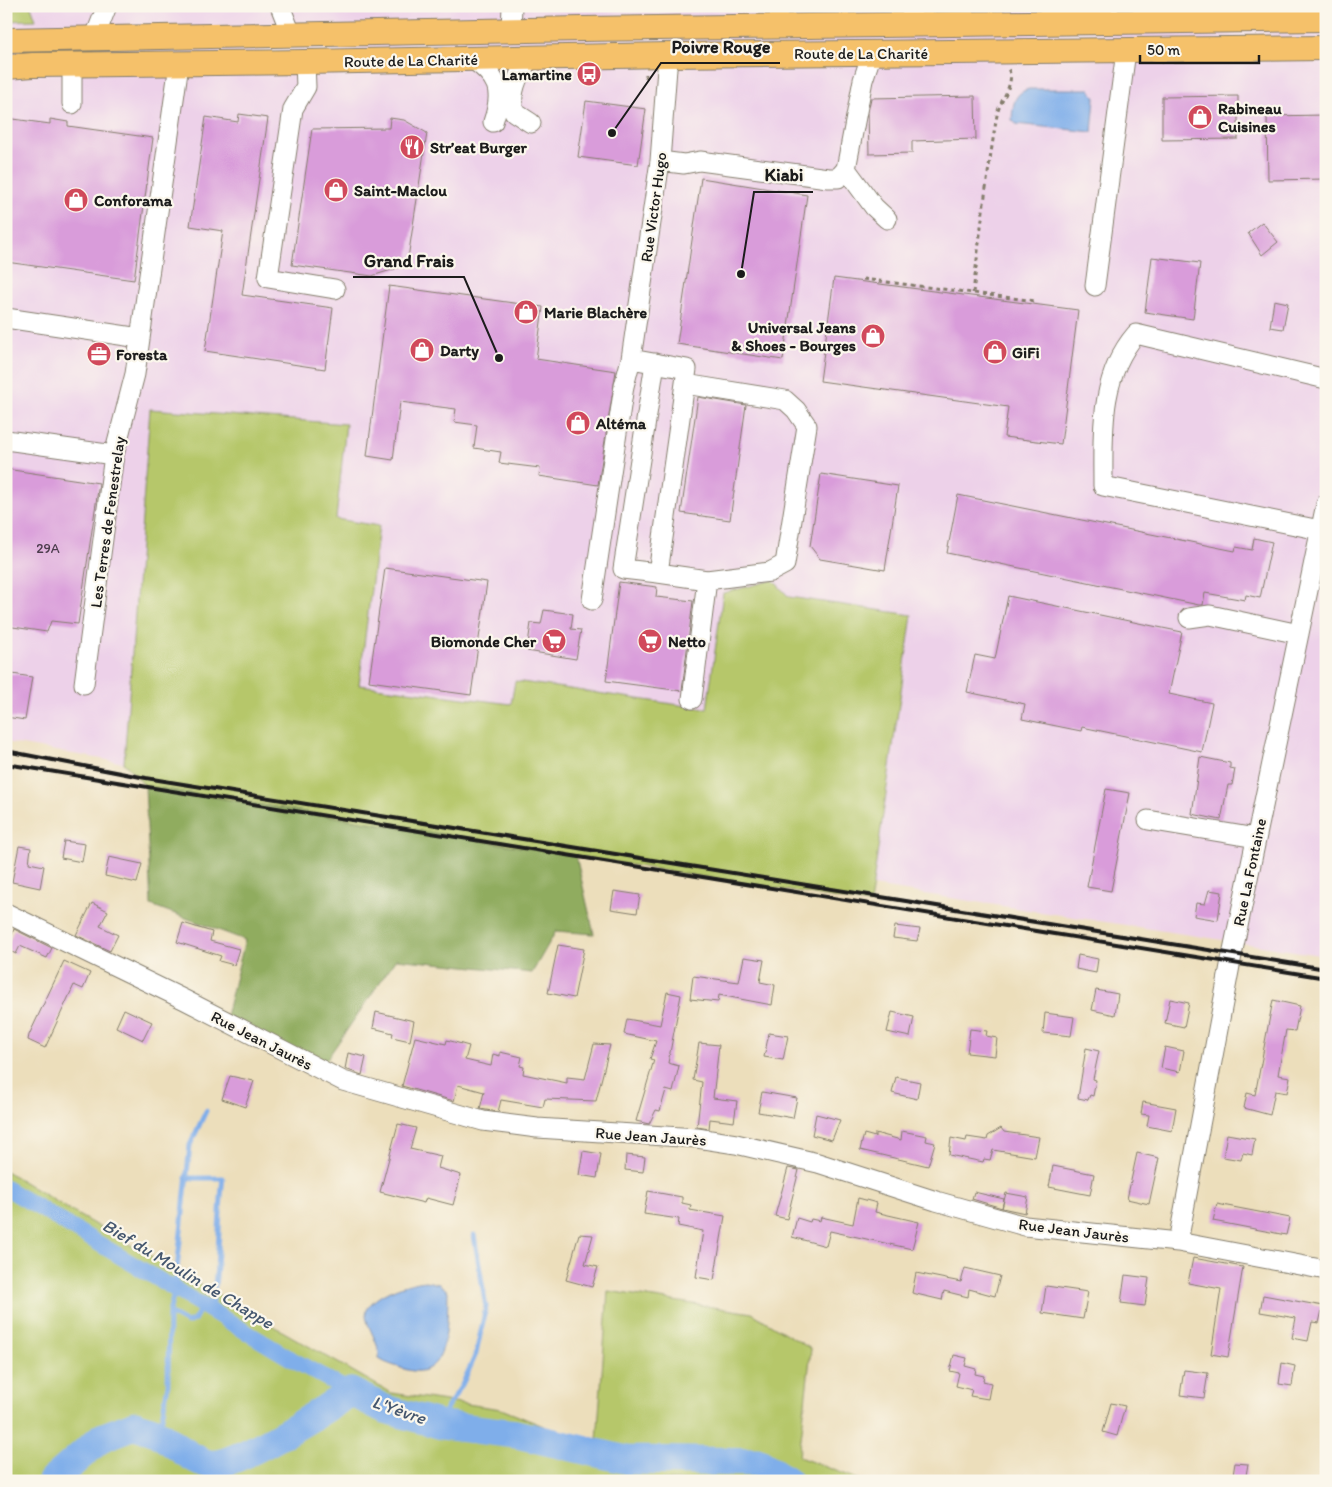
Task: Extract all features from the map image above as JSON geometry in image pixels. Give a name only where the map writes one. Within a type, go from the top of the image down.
[{"type":"main road","name":"Route de La Charité","points":[[6,40],[292,36],[912,16],[1215,14],[1326,19]]},
{"type":"main road","name":"Route de La Charité","points":[[6,67],[72,64],[179,64],[668,55],[1326,48]]},
{"type":"street","points":[[94,39],[107,6]]},
{"type":"street","points":[[280,6],[292,36]]},
{"type":"street","points":[[511,30],[512,6]]},
{"type":"street","points":[[1095,286],[1126,51]]},
{"type":"street","points":[[660,161],[684,164],[700,161],[838,178],[846,169],[863,80],[872,53]]},
{"type":"street","name":"Rue Victor Hugo","points":[[592,600],[624,386],[631,359],[660,161],[668,55]]},
{"type":"street","points":[[472,58],[488,70],[498,86],[498,105],[493,122]]},
{"type":"street","points":[[530,58],[518,75],[512,106],[514,112],[531,124]]},
{"type":"street","points":[[306,62],[306,87],[293,110],[268,278],[335,289]]},
{"type":"street","points":[[72,64],[72,104]]},
{"type":"street","name":"Les Terres de Fenestrelay","points":[[84,684],[114,455],[135,374],[179,64]]},
{"type":"street","points":[[846,169],[874,207],[887,219]]},
{"type":"street","points":[[6,318],[140,338]]},
{"type":"street","points":[[1320,530],[1104,486],[1103,439],[1106,402],[1114,370],[1125,348],[1136,334],[1326,379]]},
{"type":"street","points":[[631,359],[687,369],[658,573]]},
{"type":"street","points":[[655,363],[622,568],[707,580],[770,572],[785,564],[807,426],[796,410],[785,400],[685,384]]},
{"type":"street","points":[[6,440],[114,455]]},
{"type":"street","name":"Rue La Fontaine","points":[[1178,1242],[1256,838],[1326,504]]},
{"type":"street","points":[[692,699],[707,580]]},
{"type":"street","points":[[1189,618],[1210,615],[1299,634]]},
{"type":"street","points":[[1148,820],[1256,838]]},
{"type":"street","name":"Rue Jean Jaurès","points":[[6,913],[184,1000],[342,1081],[426,1106],[501,1124],[697,1138],[736,1144],[818,1163],[936,1201],[1025,1226],[1178,1242],[1326,1270]]},
{"type":"path","points":[[973,293],[997,112],[1011,80],[1011,74],[1007,69]]},
{"type":"path","points":[[863,278],[1036,301]]},
{"type":"shaded area","points":[[31,6],[1326,6],[1326,956],[873,886],[912,615],[789,597],[709,694],[707,709],[515,681],[512,704],[358,685],[379,526],[336,519],[346,424],[151,409],[124,763],[6,742],[6,21],[36,20]]},
{"type":"green space","points":[[6,6],[31,6],[36,20],[6,21]]},
{"type":"green space","points":[[150,409],[346,424],[336,519],[379,526],[359,685],[511,704],[515,681],[707,709],[723,593],[773,580],[789,597],[912,615],[870,904],[145,786],[124,763]]},
{"type":"green space","points":[[145,786],[576,856],[594,934],[556,931],[532,973],[396,959],[320,1069],[225,1020],[245,940],[151,905]]},
{"type":"green space","points":[[6,1171],[78,1215],[391,1393],[501,1409],[571,1437],[597,1441],[608,1291],[752,1313],[811,1349],[799,1457],[863,1481],[6,1481]]},
{"type":"water","points":[[1029,89],[1090,89],[1095,98],[1092,132],[1016,124],[1012,120],[1015,101],[1020,94]]},
{"type":"water","points":[[426,1281],[439,1284],[448,1291],[446,1332],[438,1358],[431,1367],[419,1371],[404,1369],[382,1361],[379,1359],[378,1347],[367,1320],[368,1308],[373,1301],[390,1291]]},
{"type":"building","points":[[975,96],[976,139],[912,141],[912,153],[869,154],[868,112],[871,98]]},
{"type":"building","name":"Rabineau Cuisines","points":[[1238,96],[1238,139],[1162,140],[1162,97]]},
{"type":"building","points":[[586,101],[646,109],[638,165],[578,157]]},
{"type":"building","points":[[239,114],[268,118],[242,295],[333,308],[325,369],[205,351],[223,231],[190,226],[206,117],[238,122]]},
{"type":"building","points":[[1326,115],[1326,179],[1268,180],[1267,116]]},
{"type":"building","name":"Conforama","points":[[6,118],[50,124],[50,119],[68,122],[68,126],[153,138],[134,280],[6,262]]},
{"type":"building","points":[[390,118],[404,120],[427,133],[407,265],[372,276],[292,265],[312,129],[389,128]]},
{"type":"building","points":[[701,178],[807,195],[783,360],[677,344]]},
{"type":"building","points":[[1262,222],[1278,242],[1262,255],[1248,233]]},
{"type":"building","points":[[1152,257],[1200,263],[1193,319],[1145,312]]},
{"type":"building","points":[[834,278],[1078,310],[1061,444],[1004,437],[1008,407],[820,381]]},
{"type":"building","points":[[389,286],[543,307],[536,359],[616,371],[598,485],[539,476],[540,468],[499,463],[501,452],[474,448],[477,425],[454,422],[456,409],[400,402],[393,460],[367,456]]},
{"type":"building","points":[[1274,300],[1288,303],[1283,329],[1270,327]]},
{"type":"building","points":[[698,397],[746,405],[730,520],[681,513]]},
{"type":"building","points":[[6,469],[99,483],[78,624],[51,621],[47,632],[6,626]]},
{"type":"building","points":[[821,474],[898,486],[885,570],[820,559],[810,546]]},
{"type":"building","points":[[958,495],[1235,551],[1236,547],[1252,550],[1254,538],[1272,542],[1260,598],[1246,595],[1245,600],[1205,593],[1203,605],[1199,605],[947,553]]},
{"type":"building","points":[[385,568],[487,582],[471,695],[369,681]]},
{"type":"building","name":"Netto","points":[[619,582],[657,587],[656,597],[693,601],[682,691],[606,681]]},
{"type":"building","points":[[1008,596],[1182,632],[1169,694],[1212,703],[1202,752],[1082,727],[1081,731],[1022,719],[1025,704],[967,692],[975,655],[995,659]]},
{"type":"building","name":"Biomonde Cher","points":[[544,610],[573,614],[571,629],[581,630],[576,659],[527,651],[531,623],[541,624]]},
{"type":"building","points":[[6,673],[32,677],[25,720],[6,717]]},
{"type":"building","points":[[1200,757],[1230,763],[1230,768],[1235,769],[1232,785],[1228,785],[1221,820],[1192,814]]},
{"type":"building","points":[[1106,789],[1130,793],[1111,891],[1087,887]]},
{"type":"building","points":[[64,841],[85,844],[82,862],[61,858]]},
{"type":"building","points":[[19,846],[31,848],[29,863],[44,866],[40,888],[12,882]]},
{"type":"building","points":[[109,857],[142,864],[137,883],[105,876]]},
{"type":"building","points":[[1209,890],[1222,892],[1218,920],[1194,916],[1196,903],[1205,904]]},
{"type":"building","points":[[614,891],[640,895],[637,913],[611,909]]},
{"type":"building","points":[[92,903],[108,911],[100,926],[118,935],[110,951],[76,935]]},
{"type":"building","points":[[183,923],[212,932],[210,941],[239,949],[234,965],[219,961],[221,956],[177,942]]},
{"type":"building","points":[[895,926],[920,929],[917,941],[893,938]]},
{"type":"building","points":[[14,929],[52,948],[47,958],[20,946],[16,954],[6,949]]},
{"type":"building","points":[[558,945],[584,949],[574,998],[548,993]]},
{"type":"building","points":[[1078,955],[1098,959],[1096,973],[1076,969]]},
{"type":"building","points":[[744,957],[764,960],[760,982],[775,985],[772,1005],[719,995],[718,1002],[690,999],[693,976],[739,982]]},
{"type":"building","points":[[64,961],[90,973],[83,989],[74,985],[45,1048],[28,1040],[29,1035]]},
{"type":"building","points":[[1096,990],[1118,994],[1115,1015],[1092,1010]]},
{"type":"building","points":[[667,992],[681,995],[668,1063],[679,1066],[673,1092],[666,1090],[660,1111],[656,1110],[649,1124],[636,1121],[654,1060],[650,1059],[656,1041],[624,1034],[627,1019],[660,1025]]},
{"type":"building","points":[[1170,999],[1189,1003],[1184,1027],[1165,1023]]},
{"type":"building","points":[[1273,1000],[1300,1006],[1295,1031],[1286,1030],[1278,1075],[1290,1077],[1287,1093],[1275,1091],[1270,1115],[1244,1108],[1247,1093],[1255,1095]]},
{"type":"building","points":[[124,1009],[152,1022],[143,1040],[116,1027]]},
{"type":"building","points":[[376,1012],[414,1021],[410,1041],[392,1037],[393,1033],[373,1028]]},
{"type":"building","points":[[892,1012],[914,1017],[910,1037],[887,1032]]},
{"type":"building","points":[[1045,1013],[1074,1017],[1071,1036],[1043,1033]]},
{"type":"building","points":[[970,1029],[987,1031],[986,1036],[997,1038],[995,1056],[967,1053]]},
{"type":"building","points":[[769,1033],[788,1036],[783,1060],[764,1057]]},
{"type":"building","points":[[415,1037],[446,1044],[447,1040],[469,1046],[465,1060],[491,1066],[493,1054],[500,1056],[500,1052],[522,1057],[520,1066],[524,1067],[523,1074],[567,1083],[567,1077],[585,1079],[594,1044],[610,1045],[596,1101],[545,1099],[543,1107],[501,1100],[498,1112],[480,1109],[484,1092],[458,1085],[454,1101],[402,1086]]},
{"type":"building","points":[[699,1043],[719,1045],[713,1098],[737,1101],[734,1122],[710,1119],[709,1129],[697,1127],[702,1082],[693,1080]]},
{"type":"building","points":[[1165,1047],[1184,1051],[1180,1072],[1161,1068]]},
{"type":"building","points":[[1086,1048],[1099,1051],[1093,1079],[1096,1080],[1093,1096],[1090,1095],[1088,1100],[1078,1098]]},
{"type":"building","points":[[348,1053],[366,1057],[362,1075],[345,1069]]},
{"type":"building","points":[[230,1076],[254,1081],[245,1107],[222,1099]]},
{"type":"building","points":[[896,1077],[920,1082],[917,1099],[892,1093]]},
{"type":"building","points":[[762,1092],[797,1098],[793,1118],[758,1112]]},
{"type":"building","points":[[1143,1102],[1176,1108],[1172,1131],[1147,1126],[1149,1115],[1141,1114]]},
{"type":"building","points":[[816,1114],[840,1120],[832,1140],[812,1135]]},
{"type":"building","points":[[398,1124],[416,1128],[410,1149],[441,1156],[438,1168],[461,1175],[453,1205],[426,1198],[424,1203],[380,1192]]},
{"type":"building","points":[[1001,1128],[1004,1132],[1039,1137],[1035,1157],[993,1150],[990,1160],[984,1159],[983,1162],[949,1155],[951,1138],[966,1141],[967,1137],[987,1140],[988,1136]]},
{"type":"building","points":[[902,1131],[927,1136],[926,1141],[935,1143],[928,1166],[860,1150],[864,1134],[875,1137],[875,1133],[901,1140]]},
{"type":"building","points":[[1227,1134],[1255,1139],[1252,1155],[1243,1153],[1241,1160],[1223,1157]]},
{"type":"building","points":[[583,1151],[601,1154],[597,1178],[579,1175]]},
{"type":"building","points":[[1137,1153],[1159,1158],[1149,1204],[1127,1199]]},
{"type":"building","points":[[626,1155],[645,1157],[643,1172],[625,1170]]},
{"type":"building","points":[[1053,1166],[1094,1174],[1090,1195],[1049,1187]]},
{"type":"building","points":[[788,1168],[799,1170],[787,1219],[775,1216]]},
{"type":"building","points":[[648,1191],[682,1197],[682,1203],[691,1205],[690,1210],[725,1216],[714,1280],[696,1277],[703,1231],[678,1226],[679,1219],[644,1214]]},
{"type":"building","points":[[974,1192],[1004,1199],[1002,1208],[972,1199]]},
{"type":"building","points":[[1006,1193],[1028,1197],[1025,1213],[1002,1208]]},
{"type":"building","points":[[858,1198],[877,1203],[875,1212],[919,1222],[912,1249],[830,1231],[826,1246],[792,1237],[797,1218],[810,1222],[811,1219],[820,1221],[821,1217],[853,1224]]},
{"type":"building","points":[[1217,1204],[1290,1218],[1286,1235],[1213,1221]]},
{"type":"building","points":[[579,1234],[593,1235],[585,1264],[598,1267],[592,1287],[566,1280]]},
{"type":"building","points":[[1193,1258],[1243,1267],[1228,1357],[1211,1354],[1221,1289],[1188,1283]]},
{"type":"building","points":[[965,1268],[1000,1276],[995,1296],[969,1289],[968,1297],[944,1291],[942,1300],[912,1293],[916,1273],[961,1282]]},
{"type":"building","points":[[1125,1275],[1149,1278],[1145,1306],[1121,1303]]},
{"type":"building","points":[[1046,1286],[1088,1292],[1083,1319],[1042,1313]]},
{"type":"building","points":[[1263,1295],[1323,1306],[1319,1323],[1312,1322],[1308,1341],[1292,1338],[1296,1318],[1260,1312]]},
{"type":"building","points":[[954,1355],[967,1358],[965,1366],[976,1369],[975,1374],[984,1376],[983,1381],[991,1383],[988,1399],[970,1396],[972,1390],[956,1386],[959,1373],[950,1371]]},
{"type":"building","points":[[1282,1363],[1295,1366],[1292,1386],[1279,1384]]},
{"type":"building","points":[[1184,1370],[1208,1373],[1204,1398],[1180,1395]]},
{"type":"building","points":[[1111,1403],[1125,1406],[1117,1436],[1103,1432]]},
{"type":"building","points":[[1235,1463],[1248,1464],[1245,1481],[1232,1481]]},
{"type":"waterway","points":[[154,1431],[162,1417],[168,1385],[169,1313],[175,1289],[190,1145],[206,1111]]},
{"type":"waterway","points":[[186,1178],[223,1178],[216,1278],[210,1310]]},
{"type":"waterway","name":"Bief du Moulin de Chappe","points":[[6,1188],[293,1360],[351,1392]]},
{"type":"waterway","points":[[442,1425],[445,1411],[462,1385],[476,1354],[486,1307],[474,1235]]},
{"type":"waterway","points":[[169,1313],[187,1323],[194,1320],[202,1306]]},
{"type":"waterway","name":"L'Yèvre","points":[[52,1481],[101,1438],[135,1425],[153,1431],[201,1462],[209,1464],[221,1463],[238,1457],[281,1436],[351,1392],[385,1409],[442,1425],[516,1434],[627,1460],[758,1462],[787,1481]]},
{"type":"railway","points":[[6,751],[146,778],[1326,969]]},
{"type":"railway","points":[[6,764],[1326,978]]},
{"type":"place","name":"Lamartine","points":[[589,74]]},
{"type":"place","name":"Rabineau Cuisines","points":[[1200,117]]},
{"type":"place","name":"Poivre Rouge","points":[[612,133]]},
{"type":"place","name":"Str’eat Burger","points":[[412,147]]},
{"type":"place","name":"Saint-Maclou","points":[[336,190]]},
{"type":"place","name":"Conforama","points":[[76,200]]},
{"type":"place","name":"Kiabi","points":[[741,274]]},
{"type":"place","name":"Marie Blachère","points":[[526,312]]},
{"type":"place","name":"Universal Jeans & Shoes - Bourges","points":[[873,336]]},
{"type":"place","name":"Darty","points":[[422,350]]},
{"type":"place","name":"GiFi","points":[[995,352]]},
{"type":"place","name":"Foresta","points":[[99,354]]},
{"type":"place","name":"Grand Frais","points":[[499,358]]},
{"type":"place","name":"Altéma","points":[[578,423]]},
{"type":"place","name":"Biomonde Cher","points":[[554,641]]},
{"type":"place","name":"Netto","points":[[650,641]]}]
